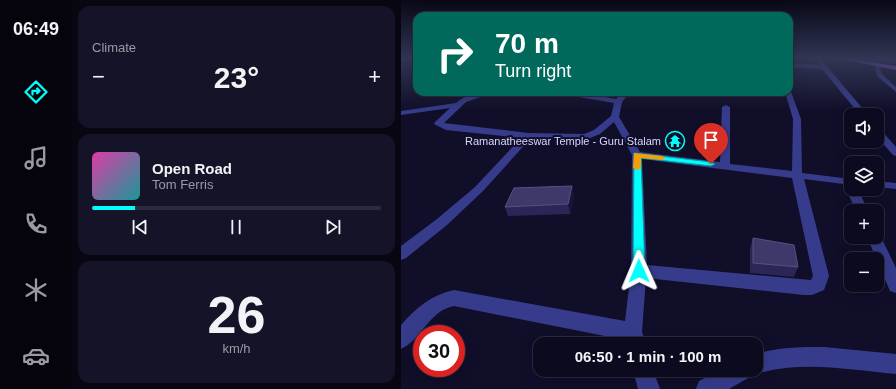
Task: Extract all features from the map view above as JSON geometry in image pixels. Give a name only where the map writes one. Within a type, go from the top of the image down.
[{"type":"street","points":[[832,76],[858,108]]},
{"type":"street","points":[[880,76],[896,90]]},
{"type":"street","points":[[475,96],[466,98],[457,105],[439,122],[440,126],[529,136],[585,137],[597,132],[615,117],[618,101],[623,96]]},
{"type":"street","points":[[586,96],[618,101]]},
{"type":"street","points":[[639,271],[804,288],[812,288],[818,284],[821,276],[797,175],[797,119],[790,96]]},
{"type":"street","points":[[401,113],[457,105]]},
{"type":"street","points":[[725,166],[726,107]]},
{"type":"street","points":[[615,117],[637,155],[639,271],[634,337]]},
{"type":"street","points":[[401,254],[442,222],[479,189],[529,136]]},
{"type":"street","points":[[884,139],[896,153]]},
{"type":"street","points":[[637,155],[797,175],[844,184]]},
{"type":"street","points":[[884,185],[896,186]]},
{"type":"street","points":[[877,244],[896,286]]},
{"type":"street","points":[[401,339],[427,311],[444,299],[454,298],[630,337]]},
{"type":"street","points":[[763,360],[799,357],[896,364]]},
{"type":"street","points":[[645,377],[649,389]]},
{"type":"street","points":[[707,389],[730,377]]},
{"type":"building","points":[[572,186],[568,204],[505,207],[514,188]]},
{"type":"building","points":[[753,238],[794,245],[798,267],[753,263]]},
{"type":"slow traffic","points":[[637,168],[637,155],[662,158]]},
{"type":"place","name":"Ramanatheeswar Temple - Guru Stalam","points":[[675,141]]},
{"type":"route","points":[[639,271],[637,155],[711,164]]}]
